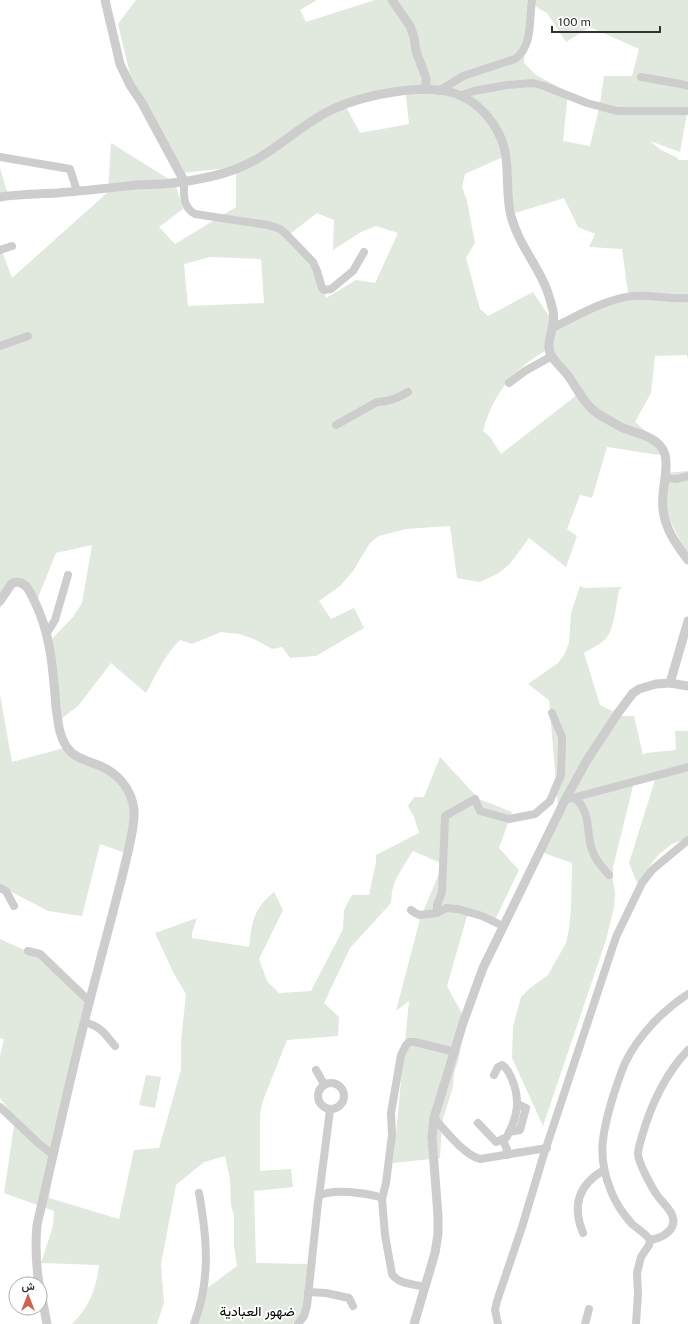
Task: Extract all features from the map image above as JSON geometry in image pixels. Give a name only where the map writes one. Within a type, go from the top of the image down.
[{"type":"street","points":[[105,0],[120,64],[130,85],[142,103],[184,181],[184,203],[188,210],[195,214],[274,226],[286,234],[313,262],[324,290],[331,289],[353,271],[364,252]]},
{"type":"street","points":[[392,0],[410,26],[414,37],[416,51],[426,78],[426,89]]},
{"type":"street","points":[[439,90],[463,76],[515,59],[521,55],[528,40],[532,0]]},
{"type":"street","points":[[640,77],[688,86]]},
{"type":"street","points":[[461,96],[474,91],[501,86],[533,83],[588,103],[617,111],[688,111]]},
{"type":"street","points":[[0,197],[175,183],[214,175],[239,169],[262,156],[312,120],[330,110],[354,101],[383,94],[426,89],[439,90],[461,96],[483,112],[500,135],[504,145],[511,215],[525,250],[542,279],[554,313],[555,320],[549,346],[552,356],[594,411],[619,426],[655,440],[661,446],[665,454],[667,465],[662,495],[662,507],[667,528],[688,560]]},
{"type":"street","points":[[0,157],[70,169],[77,191]]},
{"type":"street","points":[[0,250],[12,246]]},
{"type":"street","points":[[553,328],[620,298],[633,296],[668,299],[688,298]]},
{"type":"street","points":[[668,299],[688,304]]},
{"type":"street","points":[[0,346],[28,336]]},
{"type":"street","points":[[509,383],[525,371],[552,356]]},
{"type":"street","points":[[336,425],[378,402],[382,402],[408,392]]},
{"type":"street","points":[[665,478],[677,480],[688,476]]},
{"type":"street","points":[[47,633],[55,620],[68,575]]},
{"type":"street","points":[[0,600],[12,583],[18,582],[27,586],[41,614],[47,633],[52,662],[58,723],[64,740],[71,752],[78,757],[100,765],[116,774],[128,790],[134,807],[132,832],[123,873],[89,1001],[37,1225],[35,1248],[38,1276]]},
{"type":"street","points":[[670,683],[688,621]]},
{"type":"street","points":[[414,1324],[435,1253],[438,1234],[432,1138],[434,1118],[483,968],[565,800],[587,760],[618,713],[633,693],[648,685],[670,683],[688,686]]},
{"type":"street","points":[[437,913],[437,905],[442,892],[445,816],[475,799],[480,811],[510,819],[535,814],[550,801],[561,775],[562,752],[562,737],[552,713]]},
{"type":"street","points":[[565,800],[688,767]]},
{"type":"street","points":[[575,798],[584,808],[591,847],[595,858],[600,866],[609,875]]},
{"type":"street","points":[[498,1324],[495,1310],[497,1301],[608,958],[622,923],[642,883],[652,870],[688,840]]},
{"type":"street","points":[[0,888],[6,891],[14,906]]},
{"type":"street","points":[[411,910],[420,915],[437,913],[446,908],[458,909],[482,916],[503,926]]},
{"type":"street","points":[[28,951],[40,954],[89,1001]]},
{"type":"street","points":[[650,1240],[621,1211],[611,1192],[604,1170],[602,1141],[604,1129],[619,1079],[626,1063],[641,1038],[655,1022],[680,999],[688,994]]},
{"type":"street","points":[[85,1022],[95,1025],[115,1046]]},
{"type":"street","points":[[425,1287],[400,1281],[394,1278],[392,1274],[385,1235],[382,1199],[386,1183],[392,1135],[391,1113],[403,1048],[410,1042],[415,1042],[455,1052]]},
{"type":"street","points":[[650,1240],[660,1239],[669,1233],[673,1223],[672,1216],[651,1184],[638,1154],[639,1148],[648,1114],[678,1060],[688,1050]]},
{"type":"street","points":[[478,1123],[496,1142],[506,1138],[515,1118],[518,1097],[508,1071],[502,1065],[498,1067],[494,1075]]},
{"type":"street","points":[[316,1070],[324,1084]]},
{"type":"street","points":[[331,1082],[338,1084],[344,1090],[345,1097],[343,1104],[337,1109],[330,1110],[319,1102],[318,1096],[320,1089],[324,1084],[331,1082]]},
{"type":"street","points":[[0,1106],[37,1142],[53,1155]]},
{"type":"street","points":[[298,1324],[304,1316],[307,1306],[330,1110]]},
{"type":"street","points":[[434,1118],[460,1146],[473,1157],[480,1159],[547,1148]]},
{"type":"street","points":[[502,1139],[507,1149],[506,1155]]},
{"type":"street","points":[[583,1233],[580,1226],[577,1205],[579,1194],[586,1183],[595,1175],[604,1170]]},
{"type":"street","points":[[194,1324],[202,1299],[206,1265],[206,1228],[200,1192]]},
{"type":"street","points":[[319,1196],[327,1192],[336,1192],[375,1195],[382,1199]]},
{"type":"street","points":[[636,1324],[638,1294],[637,1273],[641,1257],[649,1245],[650,1240]]},
{"type":"street","points":[[308,1292],[326,1293],[349,1298],[353,1306]]},
{"type":"street","points":[[585,1324],[589,1309]]},
{"type":"shaded area","points":[[136,0],[317,0],[300,10],[306,22],[375,0],[688,0],[688,108],[680,152],[650,141],[661,150],[679,160],[688,160],[688,360],[687,355],[655,356],[651,393],[635,422],[664,447],[659,455],[607,447],[592,498],[580,495],[567,529],[577,536],[566,567],[529,538],[509,565],[497,574],[480,582],[457,578],[450,526],[406,529],[379,536],[370,543],[353,571],[340,586],[319,601],[331,619],[354,608],[364,628],[316,656],[290,658],[282,647],[272,649],[254,639],[239,634],[221,632],[192,644],[180,640],[165,658],[146,693],[111,663],[78,706],[58,721],[51,640],[73,617],[82,603],[92,545],[56,553],[37,600],[16,585],[0,608],[0,251],[2,251],[12,278],[108,192],[111,143],[175,183],[183,209],[159,227],[175,244],[236,207],[236,167],[183,173],[131,78],[118,24]],"holes":[[[533,5],[547,13],[566,42],[590,27],[639,49],[632,76],[604,76],[600,104],[590,146],[563,141],[568,92],[536,75],[524,63],[525,43]],[[405,87],[409,124],[360,133],[345,105]],[[505,156],[515,213],[564,198],[578,227],[595,234],[589,247],[622,249],[628,293],[553,322],[533,292],[488,316],[480,309],[466,258],[475,243],[467,201],[462,187],[465,174]],[[317,213],[334,220],[333,250],[361,232],[376,226],[398,233],[375,283],[356,280],[326,298],[319,271],[286,237]],[[210,257],[261,259],[264,303],[188,306],[184,264]],[[545,351],[582,391],[501,454],[490,437],[483,431],[487,418],[498,395],[505,385],[523,366]]]},
{"type":"shaded area","points":[[0,168],[8,195],[0,195]]},
{"type":"shaded area","points":[[688,471],[688,556],[669,518],[663,493],[664,473]]},
{"type":"shaded area","points":[[580,586],[584,588],[622,587],[619,590],[614,619],[609,634],[601,642],[584,653],[600,705],[622,716],[634,716],[643,755],[646,753],[676,750],[675,731],[688,731],[688,838],[672,844],[658,855],[637,883],[629,863],[655,780],[634,782],[613,867],[615,894],[614,907],[606,940],[543,1126],[512,1058],[513,1027],[521,997],[548,975],[566,943],[571,909],[572,863],[541,852],[558,807],[549,700],[528,684],[558,663],[564,655],[569,643],[571,613]]},
{"type":"shaded area","points":[[0,695],[12,762],[64,748],[113,772],[134,806],[125,853],[100,844],[82,916],[48,911],[0,886]]},
{"type":"shaded area","points":[[440,757],[479,799],[512,812],[499,848],[519,870],[493,924],[469,909],[447,986],[466,1021],[454,1073],[453,1087],[442,1122],[440,1158],[393,1163],[409,1001],[396,1011],[420,919],[443,864],[413,851],[396,879],[392,891],[391,903],[350,948],[324,1003],[339,1017],[338,1036],[287,1040],[262,1103],[260,1115],[260,1171],[291,1169],[293,1187],[254,1191],[256,1263],[309,1264],[305,1309],[292,1324],[194,1324],[203,1291],[237,1266],[234,1246],[234,1216],[231,1205],[230,1179],[225,1156],[204,1162],[176,1185],[161,1264],[164,1303],[157,1324],[72,1324],[83,1311],[91,1297],[99,1265],[41,1263],[53,1226],[54,1211],[4,1193],[15,1119],[0,1098],[0,1056],[4,1039],[0,1038],[0,939],[35,955],[85,1001],[56,1146],[49,1198],[119,1219],[134,1150],[159,1148],[181,1070],[181,1041],[186,994],[174,974],[155,933],[197,918],[192,933],[192,938],[249,947],[251,930],[255,916],[262,904],[274,892],[283,910],[259,959],[267,981],[279,993],[311,991],[343,929],[344,910],[352,895],[369,895],[376,862],[376,855],[419,833],[414,817],[408,806],[414,797],[424,797]]},
{"type":"shaded area","points":[[146,1075],[161,1077],[155,1108],[139,1105]]},
{"type":"district","name":"ضهور العبادية","points":[[257,1311]]}]
